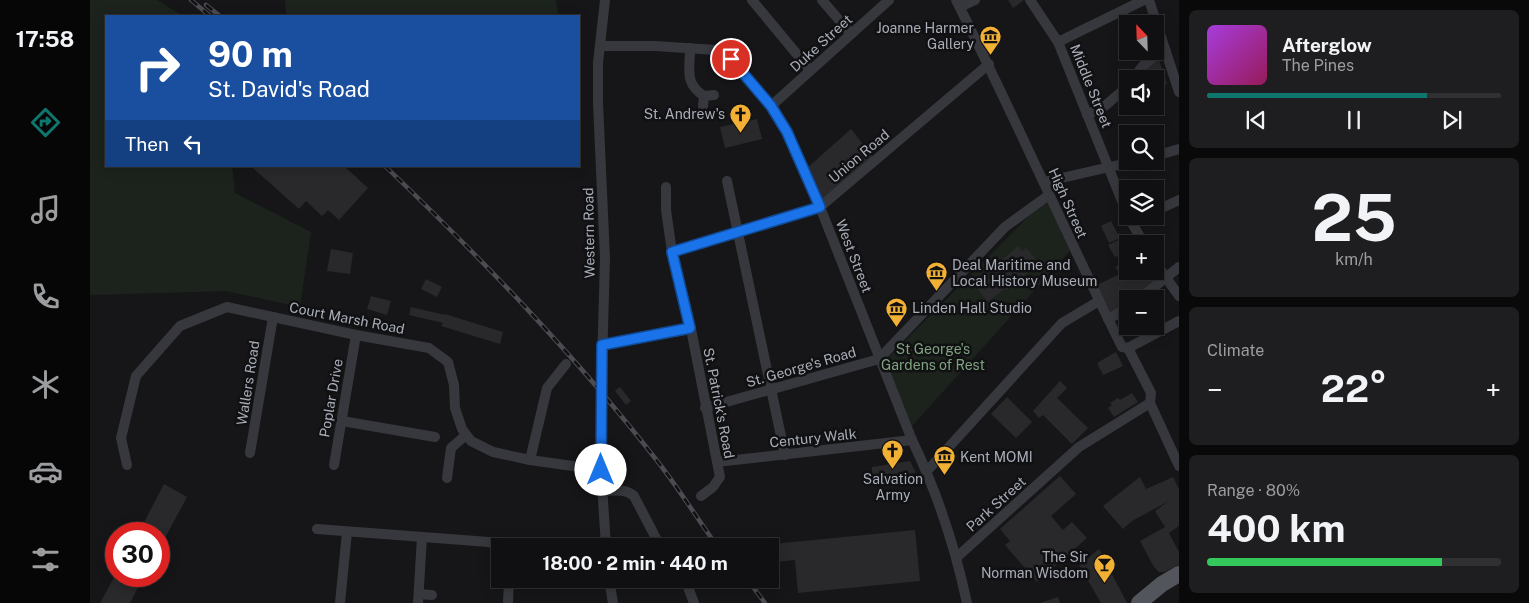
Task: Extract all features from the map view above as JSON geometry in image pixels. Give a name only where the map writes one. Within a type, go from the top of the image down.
[{"type":"main road","points":[[1139,603],[1162,584],[1179,574]]},
{"type":"street","name":"Western Road","points":[[605,0],[598,63],[598,103],[605,258],[601,470],[605,538]]},
{"type":"street","points":[[752,0],[810,70]]},
{"type":"street","points":[[822,0],[851,34]]},
{"type":"street","name":"Duke Street","points":[[771,106],[889,0]]},
{"type":"street","points":[[958,4],[975,0]]},
{"type":"street","name":"Middle Street","points":[[1030,0],[1058,42],[1119,192]]},
{"type":"street","points":[[1058,42],[1144,0]]},
{"type":"street","points":[[1149,0],[1179,92]]},
{"type":"street","name":"High Street","points":[[958,4],[989,64],[1099,302],[1122,347],[1128,348],[1152,393],[1150,403],[1179,466]]},
{"type":"street","name":"West Street","points":[[601,46],[655,46],[716,50],[731,59],[771,106],[787,132],[820,207],[879,359],[926,471],[957,557],[967,603]]},
{"type":"street","points":[[690,48],[690,82],[694,90],[707,99]]},
{"type":"street","points":[[1138,70],[1152,57],[1166,51]]},
{"type":"street","name":"Union Road","points":[[672,252],[820,207],[989,64]]},
{"type":"street","points":[[1087,115],[1106,105],[1119,94]]},
{"type":"street","points":[[1164,153],[1179,149]]},
{"type":"street","points":[[1044,182],[1119,165]]},
{"type":"street","points":[[727,181],[785,455]]},
{"type":"street","name":"St. Patrick's Road","points":[[666,187],[666,210],[672,252],[690,328],[720,477],[713,487],[701,496]]},
{"type":"street","name":"St. George's Road","points":[[705,408],[879,359],[1005,228],[1049,195]]},
{"type":"street","points":[[1164,207],[1179,200]]},
{"type":"street","points":[[1150,290],[1179,267]]},
{"type":"street","points":[[1165,278],[1179,296]]},
{"type":"street","points":[[926,471],[1062,323],[1099,302]]},
{"type":"street","name":"Court Marsh Road","points":[[127,465],[121,438],[136,376],[180,326],[227,307],[356,335],[429,348],[448,362],[454,385],[455,408],[462,429],[466,434]]},
{"type":"street","points":[[1108,319],[1119,313]]},
{"type":"street","name":"Wallers Road","points":[[250,453],[273,317]]},
{"type":"street","points":[[1128,348],[1179,321]]},
{"type":"street","points":[[602,345],[690,328]]},
{"type":"street","name":"Poplar Drive","points":[[334,465],[356,335]]},
{"type":"street","points":[[530,460],[547,388],[566,364]]},
{"type":"street","name":"Park Street","points":[[957,557],[1079,447],[1150,403]]},
{"type":"street","points":[[342,421],[434,437]]},
{"type":"street","points":[[447,478],[451,448],[466,434],[471,441],[493,452],[530,460],[601,470]]},
{"type":"street","name":"Century Walk","points":[[717,462],[912,440]]},
{"type":"street","points":[[602,492],[619,490],[629,492],[634,496],[656,538]]},
{"type":"street","points":[[317,529],[491,543]]},
{"type":"street","points":[[340,603],[347,532]]},
{"type":"street","points":[[422,537],[418,598],[432,595]]},
{"type":"street","points":[[508,603],[509,588]]},
{"type":"street","points":[[610,588],[613,603]]},
{"type":"street","points":[[689,588],[694,603]]},
{"type":"green space","points":[[90,0],[157,0],[181,15],[105,15],[105,167],[232,167],[235,193],[311,232],[300,307],[226,291],[90,295]]},
{"type":"green space","points":[[285,0],[556,0],[558,13],[555,15],[286,15]]},
{"type":"green space","name":"St George's Gardens of Rest","points":[[1048,202],[1070,251],[912,426],[885,361],[1029,216]]},
{"type":"building","points":[[1008,0],[1023,0],[1023,1],[1013,8]]},
{"type":"building","points":[[1159,60],[1162,70],[1148,70],[1147,67]]},
{"type":"building","points":[[1164,75],[1167,84],[1164,86]]},
{"type":"building","name":"St. Andrew's","points":[[757,119],[762,139],[725,148],[720,127]]},
{"type":"building","points":[[851,129],[873,157],[821,204],[806,169]]},
{"type":"building","points":[[345,167],[368,188],[339,220],[328,210],[322,216],[306,201],[299,209],[253,168]]},
{"type":"building","points":[[1111,221],[1119,238],[1109,243],[1101,226]]},
{"type":"building","points":[[1119,240],[1119,255],[1115,257],[1108,245]]},
{"type":"building","points":[[1018,246],[1022,251],[1026,248],[1035,258],[1031,262],[1035,267],[1007,290],[1005,288],[988,302],[977,289],[994,275],[990,271]]},
{"type":"building","points":[[331,249],[353,253],[350,274],[327,271]]},
{"type":"building","points":[[1119,274],[1119,280],[1161,280],[1147,290],[1119,290],[1119,309],[1112,314],[1097,285]]},
{"type":"building","points":[[426,279],[442,287],[437,297],[421,289]]},
{"type":"building","points":[[371,296],[391,301],[387,315],[367,309]]},
{"type":"building","points":[[411,307],[445,314],[503,332],[500,344],[441,326],[443,323],[409,315]]},
{"type":"building","points":[[1116,352],[1123,366],[1103,375],[1097,363]]},
{"type":"building","points":[[1060,381],[1067,388],[1057,398],[1088,428],[1072,444],[1043,415],[1039,418],[1033,411]]},
{"type":"building","points":[[620,387],[631,401],[626,405],[615,391]]},
{"type":"building","points":[[1132,393],[1138,402],[1114,417],[1108,408],[1112,405],[1110,403]]},
{"type":"building","points":[[1007,397],[1032,422],[1016,438],[991,414]]},
{"type":"building","name":"Salvation Army","points":[[910,461],[916,473],[872,479],[872,467]]},
{"type":"building","points":[[1060,476],[1076,494],[1051,516],[1063,530],[1072,522],[1087,538],[1037,582],[1005,545],[1010,541],[1000,529]]},
{"type":"building","points":[[1140,477],[1146,489],[1173,477],[1179,489],[1179,526],[1169,533],[1179,552],[1179,565],[1164,572],[1159,572],[1154,567],[1140,541],[1165,527],[1155,511],[1169,501],[1132,521],[1123,529],[1103,506]]},
{"type":"building","points":[[164,484],[187,497],[170,529],[170,522],[144,522]]},
{"type":"building","points":[[915,530],[920,581],[798,593],[795,560],[779,562],[779,543]]},
{"type":"building","name":"The Sir Norman Wisdom","points":[[1099,549],[1127,603],[1101,603],[1079,565]]},
{"type":"building","points":[[109,587],[138,587],[130,603],[100,603]]},
{"type":"building","points":[[1058,597],[1060,603],[1040,603]]},
{"type":"railway","points":[[191,0],[209,15]]},
{"type":"railway","points":[[206,5],[219,15]]},
{"type":"railway","points":[[386,167],[457,237],[561,346],[666,472],[711,538]]},
{"type":"railway","points":[[754,588],[765,603]]},
{"type":"place","name":"Joanne Harmer Gallery","points":[[990,55]]},
{"type":"place","name":"St. Andrew's","points":[[741,133]]},
{"type":"place","name":"Deal Maritime and Local History Museum","points":[[936,292]]},
{"type":"place","name":"Linden Hall Studio","points":[[896,327]]},
{"type":"place","name":"Salvation Army","points":[[893,470]]},
{"type":"place","name":"Kent MOMI","points":[[944,476]]},
{"type":"place","name":"The Sir Norman Wisdom","points":[[1104,584]]},
{"type":"route","points":[[601,470],[600,372],[602,345],[690,328],[672,252],[820,207],[787,132],[771,106],[731,59]]}]
